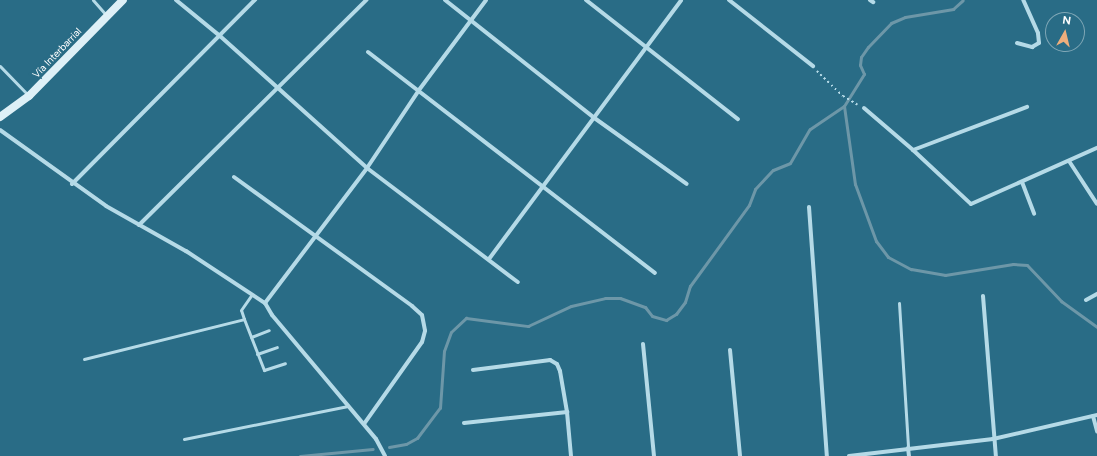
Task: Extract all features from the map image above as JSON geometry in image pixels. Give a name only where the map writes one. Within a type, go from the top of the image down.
[{"type":"main road","name":"Vía Interbarrial","points":[[1,120],[29,96],[123,0]]},
{"type":"street","points":[[176,0],[220,36],[277,89],[367,168],[518,282]]},
{"type":"street","points":[[72,184],[255,0]]},
{"type":"street","points":[[139,225],[366,0]]},
{"type":"street","points":[[445,0],[593,118],[687,184]]},
{"type":"street","points":[[266,303],[314,236],[367,168],[419,90],[469,20],[486,0]]},
{"type":"street","points":[[586,0],[738,119]]},
{"type":"street","points":[[489,259],[681,0]]},
{"type":"street","points":[[729,0],[813,66]]},
{"type":"street","points":[[1017,43],[1032,47],[1039,43],[1038,33],[1023,0]]},
{"type":"street","points":[[368,52],[655,273]]},
{"type":"street","points":[[913,150],[1027,107]]},
{"type":"street","points":[[864,108],[913,150],[971,204],[1097,148]]},
{"type":"street","points":[[0,130],[72,184],[139,225],[186,251],[266,303],[272,315],[347,406],[364,424],[385,456]]},
{"type":"street","points":[[1069,160],[1097,204]]},
{"type":"street","points":[[234,177],[412,306],[425,323],[422,342],[364,424]]},
{"type":"street","points":[[1022,182],[1034,214]]},
{"type":"street","points":[[809,207],[827,456]]},
{"type":"street","points":[[1086,300],[1097,294]]},
{"type":"street","points":[[983,296],[993,439],[996,456]]},
{"type":"street","points":[[643,344],[654,456]]},
{"type":"street","points":[[730,350],[740,456]]},
{"type":"street","points":[[473,370],[550,360],[557,364],[560,371],[566,412],[570,456]]},
{"type":"street","points":[[464,423],[566,412]]},
{"type":"street","points":[[849,456],[993,439],[1095,415],[1097,431]]},
{"type":"street","points":[[908,448],[909,456]]},
{"type":"lane","points":[[93,0],[108,16]]},
{"type":"lane","points":[[0,66],[29,96]]},
{"type":"lane","points":[[252,294],[241,310],[264,370],[285,362]]},
{"type":"lane","points":[[899,303],[908,448]]},
{"type":"lane","points":[[84,359],[244,319]]},
{"type":"lane","points":[[251,337],[269,330]]},
{"type":"lane","points":[[257,354],[277,347]]},
{"type":"lane","points":[[184,440],[347,406]]},
{"type":"path","points":[[813,66],[843,96],[856,104]]},
{"type":"waterway","points":[[389,447],[406,444],[417,438],[440,408],[444,351],[451,332],[466,318],[528,326],[571,306],[605,298],[620,298],[645,307],[652,316],[666,320],[676,314],[685,302],[690,286],[749,205],[755,189],[773,170],[790,163],[810,129],[844,106],[864,74],[860,65],[861,57],[868,47],[891,23],[905,17],[953,9],[963,0]]},
{"type":"waterway","points":[[844,106],[855,184],[876,241],[888,257],[911,269],[945,275],[1013,264],[1027,265],[1061,301],[1097,327]]},
{"type":"waterway","points":[[300,456],[373,449]]}]
